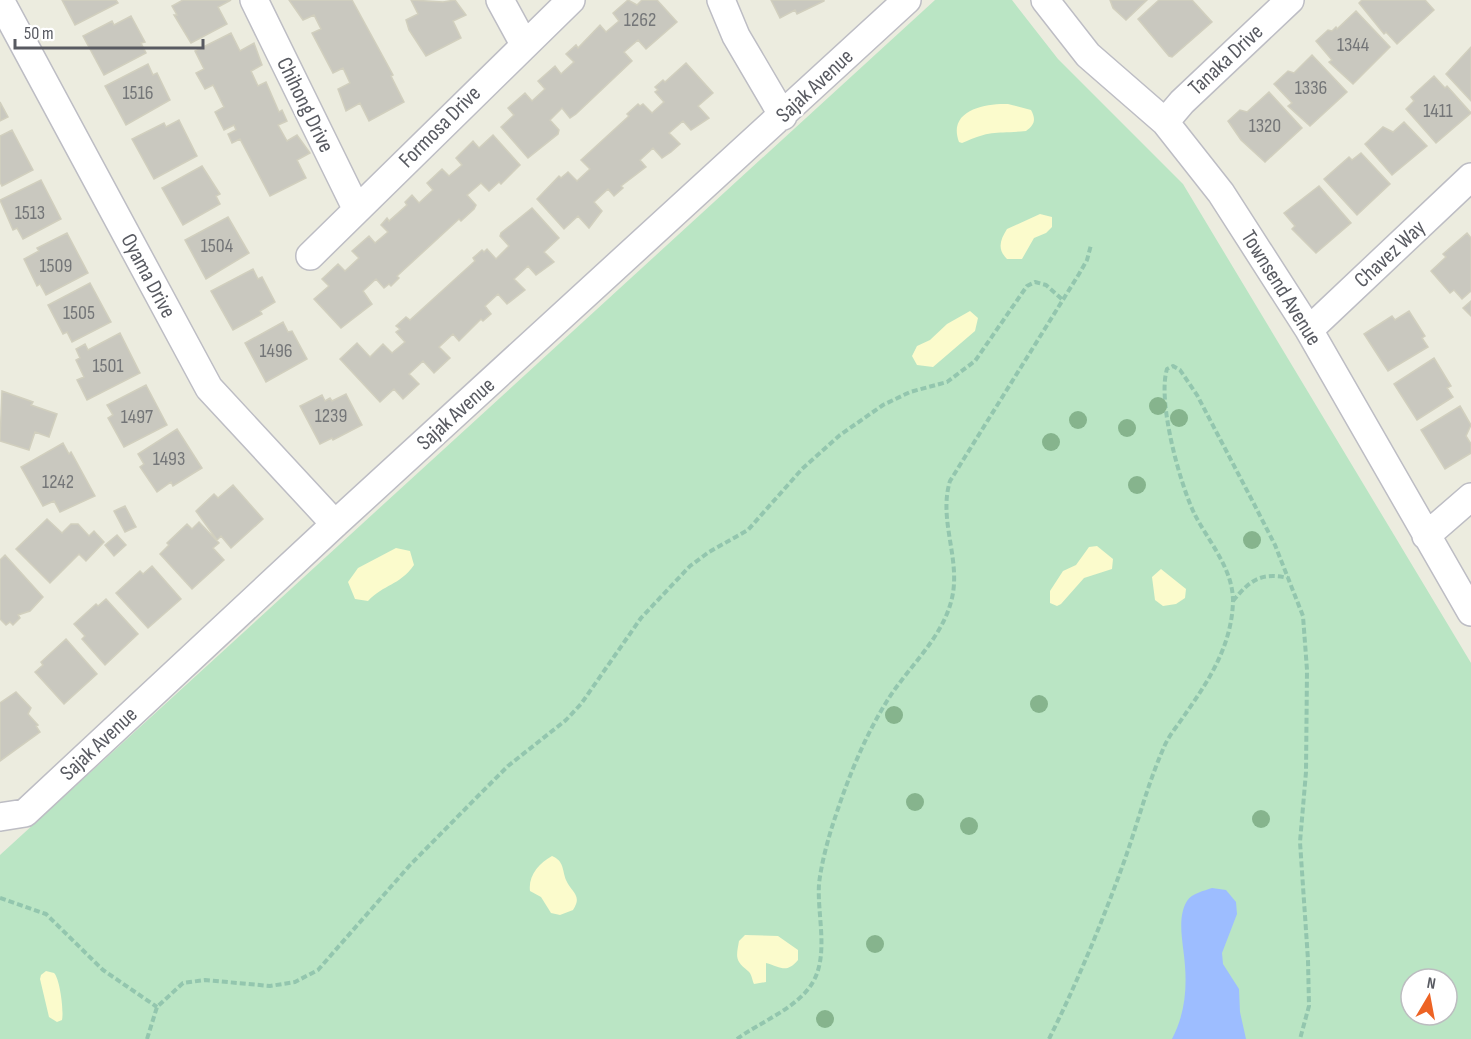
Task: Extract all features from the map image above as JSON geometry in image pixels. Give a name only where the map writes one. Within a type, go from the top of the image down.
[{"type":"street","name":"Oyama Drive","points":[[0,0],[209,388],[335,524]]},
{"type":"street","name":"Chihong Drive","points":[[254,0],[357,210]]},
{"type":"street","points":[[500,0],[524,45]]},
{"type":"street","name":"Formosa Drive","points":[[310,256],[571,0]]},
{"type":"street","points":[[721,0],[736,36],[783,116]]},
{"type":"street","name":"Sajak Avenue","points":[[0,817],[25,813],[335,524],[908,0]]},
{"type":"street","name":"Townsend Avenue","points":[[1045,0],[1088,55],[1165,122],[1221,193],[1309,330],[1471,612]]},
{"type":"street","name":"Tanaka Drive","points":[[1165,122],[1182,102],[1290,0]]},
{"type":"street","name":"Chavez Way","points":[[1309,330],[1471,177]]},
{"type":"street","points":[[1426,536],[1471,497]]},
{"type":"path","points":[[737,1039],[796,1000],[809,989],[818,972],[821,952],[819,884],[831,830],[843,796],[864,744],[887,701],[943,625],[952,600],[953,569],[945,495],[950,481],[1087,260],[1091,245]]},
{"type":"path","points":[[147,1039],[157,1007],[174,988],[193,980],[270,986],[295,982],[318,970],[410,865],[478,796],[508,766],[566,720],[581,704],[641,618],[690,566],[709,552],[748,530],[802,469],[840,435],[883,405],[910,392],[947,382],[962,372],[975,361],[993,339],[1027,286],[1035,282],[1046,285],[1063,300]]},
{"type":"path","points":[[1049,1039],[1069,999],[1108,905],[1163,749],[1209,680],[1228,635],[1233,601],[1225,570],[1195,514],[1177,466],[1166,405],[1165,378],[1169,367],[1180,370],[1197,395],[1257,511],[1289,579],[1303,616],[1307,670],[1306,772],[1300,842],[1309,1006],[1300,1039]]},
{"type":"path","points":[[1233,601],[1254,578],[1264,575],[1289,579]]},
{"type":"path","points":[[0,898],[46,914],[103,970],[157,1007]]},
{"type":"shaded area","points":[[935,0],[1012,0],[1058,59],[1183,184],[1471,663],[1471,1039],[0,1039],[0,855]]},
{"type":"sand","points":[[1008,104],[1031,110],[1034,122],[1029,129],[988,134],[959,142],[958,122],[963,116],[980,107]]},
{"type":"sand","points":[[1040,214],[1052,217],[1052,227],[1046,233],[1034,238],[1022,259],[1007,259],[1002,252],[1001,244],[1007,229]]},
{"type":"sand","points":[[970,311],[978,318],[975,331],[933,367],[917,365],[912,356],[917,346],[930,340],[947,324]]},
{"type":"sand","points":[[1097,546],[1113,559],[1112,569],[1084,578],[1061,604],[1057,606],[1050,603],[1050,591],[1063,571],[1076,565],[1089,547]]},
{"type":"sand","points":[[396,548],[410,551],[414,565],[403,577],[368,601],[355,599],[348,582],[358,568]]},
{"type":"sand","points":[[1161,569],[1186,589],[1185,598],[1176,604],[1163,606],[1155,600],[1152,577]]},
{"type":"sand","points":[[552,856],[561,863],[566,880],[577,901],[573,910],[560,915],[551,913],[541,897],[530,891],[535,870]]},
{"type":"sand","points":[[745,935],[778,936],[798,950],[798,960],[787,968],[766,963],[766,982],[754,984],[750,974],[738,958],[739,941]]},
{"type":"sand","points":[[46,971],[54,973],[60,988],[62,1020],[57,1022],[49,1017],[40,979]]},
{"type":"water","points":[[1212,888],[1226,890],[1236,902],[1237,914],[1222,953],[1223,964],[1239,989],[1240,1012],[1246,1039],[1172,1039],[1182,1013],[1185,994],[1186,976],[1181,924],[1184,908],[1192,896]]},
{"type":"building","points":[[62,0],[116,0],[118,3],[75,25]]},
{"type":"building","points":[[183,0],[231,0],[218,7],[227,24],[191,43],[174,15],[177,15],[172,6]]},
{"type":"building","points":[[289,0],[352,0],[393,75],[391,76],[404,102],[369,121],[360,103],[346,111],[338,89],[350,83],[343,68],[333,73],[312,33],[321,29],[314,15],[303,20]]},
{"type":"building","points":[[411,0],[443,2],[455,0],[466,15],[453,21],[461,38],[426,56],[409,30],[406,20],[418,14]]},
{"type":"building","points":[[628,0],[637,5],[642,0],[657,0],[677,22],[646,49],[638,40],[624,52],[632,61],[576,114],[570,118],[562,108],[550,120],[559,130],[558,134],[528,158],[501,127],[514,115],[508,108],[525,93],[532,101],[545,89],[538,81],[555,66],[561,74],[574,62],[566,54],[576,45],[578,48],[600,25],[606,32],[619,21],[613,13]]},
{"type":"building","points":[[771,0],[824,1],[797,14],[795,10],[780,18]]},
{"type":"building","points":[[1110,0],[1147,0],[1126,20],[1113,8]]},
{"type":"building","points":[[1159,0],[1192,0],[1212,22],[1172,57],[1138,19]]},
{"type":"building","points":[[1362,0],[1425,0],[1434,10],[1397,44],[1386,32],[1384,34],[1359,3]]},
{"type":"building","points":[[1356,11],[1390,47],[1353,84],[1329,62],[1332,60],[1316,41],[1328,30],[1332,31],[1336,27],[1337,29]]},
{"type":"building","points":[[131,16],[145,42],[141,43],[146,53],[104,75],[83,36],[112,21],[114,25]]},
{"type":"building","points":[[231,33],[240,51],[254,43],[262,65],[251,71],[258,86],[266,82],[279,112],[282,110],[287,121],[278,125],[287,141],[297,135],[310,153],[297,160],[306,178],[270,196],[240,139],[232,143],[228,134],[236,130],[234,125],[224,130],[215,112],[224,107],[213,85],[205,89],[196,73],[204,69],[195,51]]},
{"type":"building","points":[[1471,47],[1471,101],[1446,74]]},
{"type":"building","points":[[1312,55],[1347,92],[1310,126],[1288,106],[1292,103],[1274,84],[1288,71],[1294,73]]},
{"type":"building","points":[[686,63],[713,93],[698,106],[709,118],[691,130],[683,121],[669,133],[680,144],[662,158],[653,148],[640,160],[646,167],[621,186],[623,188],[614,196],[608,189],[594,202],[602,211],[589,228],[578,216],[564,229],[537,199],[559,176],[561,178],[568,172],[577,181],[590,169],[581,160],[629,116],[627,114],[638,104],[640,106],[643,104],[652,113],[664,102],[655,92],[658,90],[655,87],[663,80],[665,82]]},
{"type":"building","points":[[148,64],[153,75],[157,73],[170,100],[126,125],[105,86]]},
{"type":"building","points":[[1434,76],[1445,88],[1447,86],[1471,113],[1436,143],[1406,109],[1414,101],[1411,97]]},
{"type":"building","points":[[1269,92],[1302,128],[1265,162],[1241,140],[1228,121],[1240,110],[1247,112]]},
{"type":"building","points":[[0,102],[8,117],[0,121]]},
{"type":"building","points":[[179,120],[197,156],[154,179],[132,139],[164,123],[166,127]]},
{"type":"building","points":[[1404,122],[1427,146],[1392,175],[1365,144],[1383,127],[1393,132]]},
{"type":"building","points":[[12,130],[33,170],[2,186],[0,182],[0,136]]},
{"type":"building","points":[[493,135],[520,165],[501,184],[499,182],[489,191],[481,183],[467,195],[476,205],[474,209],[461,221],[459,219],[397,276],[399,278],[391,286],[389,284],[384,288],[376,279],[363,291],[372,304],[341,328],[314,299],[329,286],[322,279],[338,264],[345,271],[359,258],[352,251],[369,236],[375,243],[388,232],[381,225],[387,218],[389,221],[407,205],[405,202],[412,195],[419,203],[433,190],[427,183],[442,169],[449,176],[462,165],[456,158],[473,141],[479,148]]},
{"type":"building","points":[[1361,153],[1390,184],[1357,215],[1324,179],[1349,157],[1352,160]]},
{"type":"building","points":[[202,166],[220,194],[216,196],[220,204],[183,225],[162,188]]},
{"type":"building","points":[[41,180],[61,219],[23,239],[17,228],[13,230],[0,200]]},
{"type":"building","points":[[1319,186],[1351,223],[1316,253],[1292,229],[1295,226],[1284,213]]},
{"type":"building","points":[[532,208],[559,238],[544,252],[554,262],[536,275],[528,266],[514,279],[525,290],[507,304],[498,294],[485,306],[491,314],[483,321],[481,319],[459,341],[453,334],[439,347],[450,358],[434,373],[423,361],[409,374],[419,384],[403,399],[394,389],[380,402],[340,359],[357,343],[370,357],[383,344],[392,353],[405,342],[396,332],[400,329],[396,326],[406,317],[410,320],[475,261],[473,258],[482,250],[484,252],[487,249],[496,259],[509,246],[500,236],[501,233]]},
{"type":"building","points":[[228,217],[249,253],[206,279],[185,240]]},
{"type":"building","points":[[67,233],[88,273],[46,295],[40,284],[37,286],[24,259],[39,251],[37,248]]},
{"type":"building","points":[[1467,233],[1471,238],[1471,291],[1462,299],[1454,290],[1450,293],[1431,271],[1446,257],[1443,254]]},
{"type":"building","points":[[253,269],[258,279],[262,277],[275,302],[260,311],[262,314],[233,330],[211,291]]},
{"type":"building","points":[[90,283],[111,322],[72,342],[67,332],[63,334],[48,305]]},
{"type":"building","points":[[1471,301],[1471,316],[1463,308]]},
{"type":"building","points":[[1409,311],[1425,336],[1422,338],[1428,347],[1388,371],[1364,334],[1392,316],[1395,320]]},
{"type":"building","points":[[283,322],[288,332],[292,331],[307,359],[266,382],[245,343]]},
{"type":"building","points":[[120,333],[140,373],[87,400],[77,380],[84,377],[76,360],[80,358],[76,349],[85,344],[88,350]]},
{"type":"building","points":[[1434,358],[1451,386],[1447,388],[1453,397],[1417,420],[1394,384]]},
{"type":"building","points":[[146,385],[167,425],[124,447],[108,418],[113,415],[107,405]]},
{"type":"building","points":[[2,391],[33,402],[31,405],[57,414],[49,437],[35,432],[29,450],[0,441]]},
{"type":"building","points":[[346,394],[362,425],[320,444],[300,406],[322,395],[325,401],[330,398],[332,401]]},
{"type":"building","points":[[1460,406],[1471,425],[1466,436],[1471,444],[1471,453],[1445,469],[1421,430]]},
{"type":"building","points":[[177,429],[202,468],[173,486],[171,482],[157,492],[140,467],[144,464],[138,454]]},
{"type":"building","points":[[63,443],[69,454],[71,452],[95,496],[60,512],[54,501],[43,506],[21,467]]},
{"type":"building","points":[[233,485],[263,519],[231,548],[221,536],[217,540],[196,511],[214,494],[218,498]]},
{"type":"building","points":[[125,506],[136,527],[125,532],[114,511]]},
{"type":"building","points":[[47,519],[62,533],[71,524],[78,524],[89,536],[94,531],[104,542],[86,561],[79,554],[50,583],[16,549]]},
{"type":"building","points":[[199,522],[219,543],[213,548],[224,560],[192,589],[160,554],[169,545],[167,543],[187,524],[192,529]]},
{"type":"building","points":[[117,535],[126,545],[114,556],[105,545]]},
{"type":"building","points":[[5,555],[43,597],[30,611],[18,615],[20,618],[13,625],[10,622],[6,625],[0,619],[0,560]]},
{"type":"building","points":[[152,566],[181,599],[148,628],[116,593],[140,571],[143,574]]},
{"type":"building","points":[[106,599],[138,634],[105,665],[82,639],[85,636],[74,624],[96,604],[98,606]]},
{"type":"building","points":[[66,639],[97,674],[64,704],[35,672],[43,665],[41,662]]},
{"type":"building","points":[[16,692],[31,708],[28,714],[38,725],[36,726],[40,732],[0,761],[0,703]]}]
